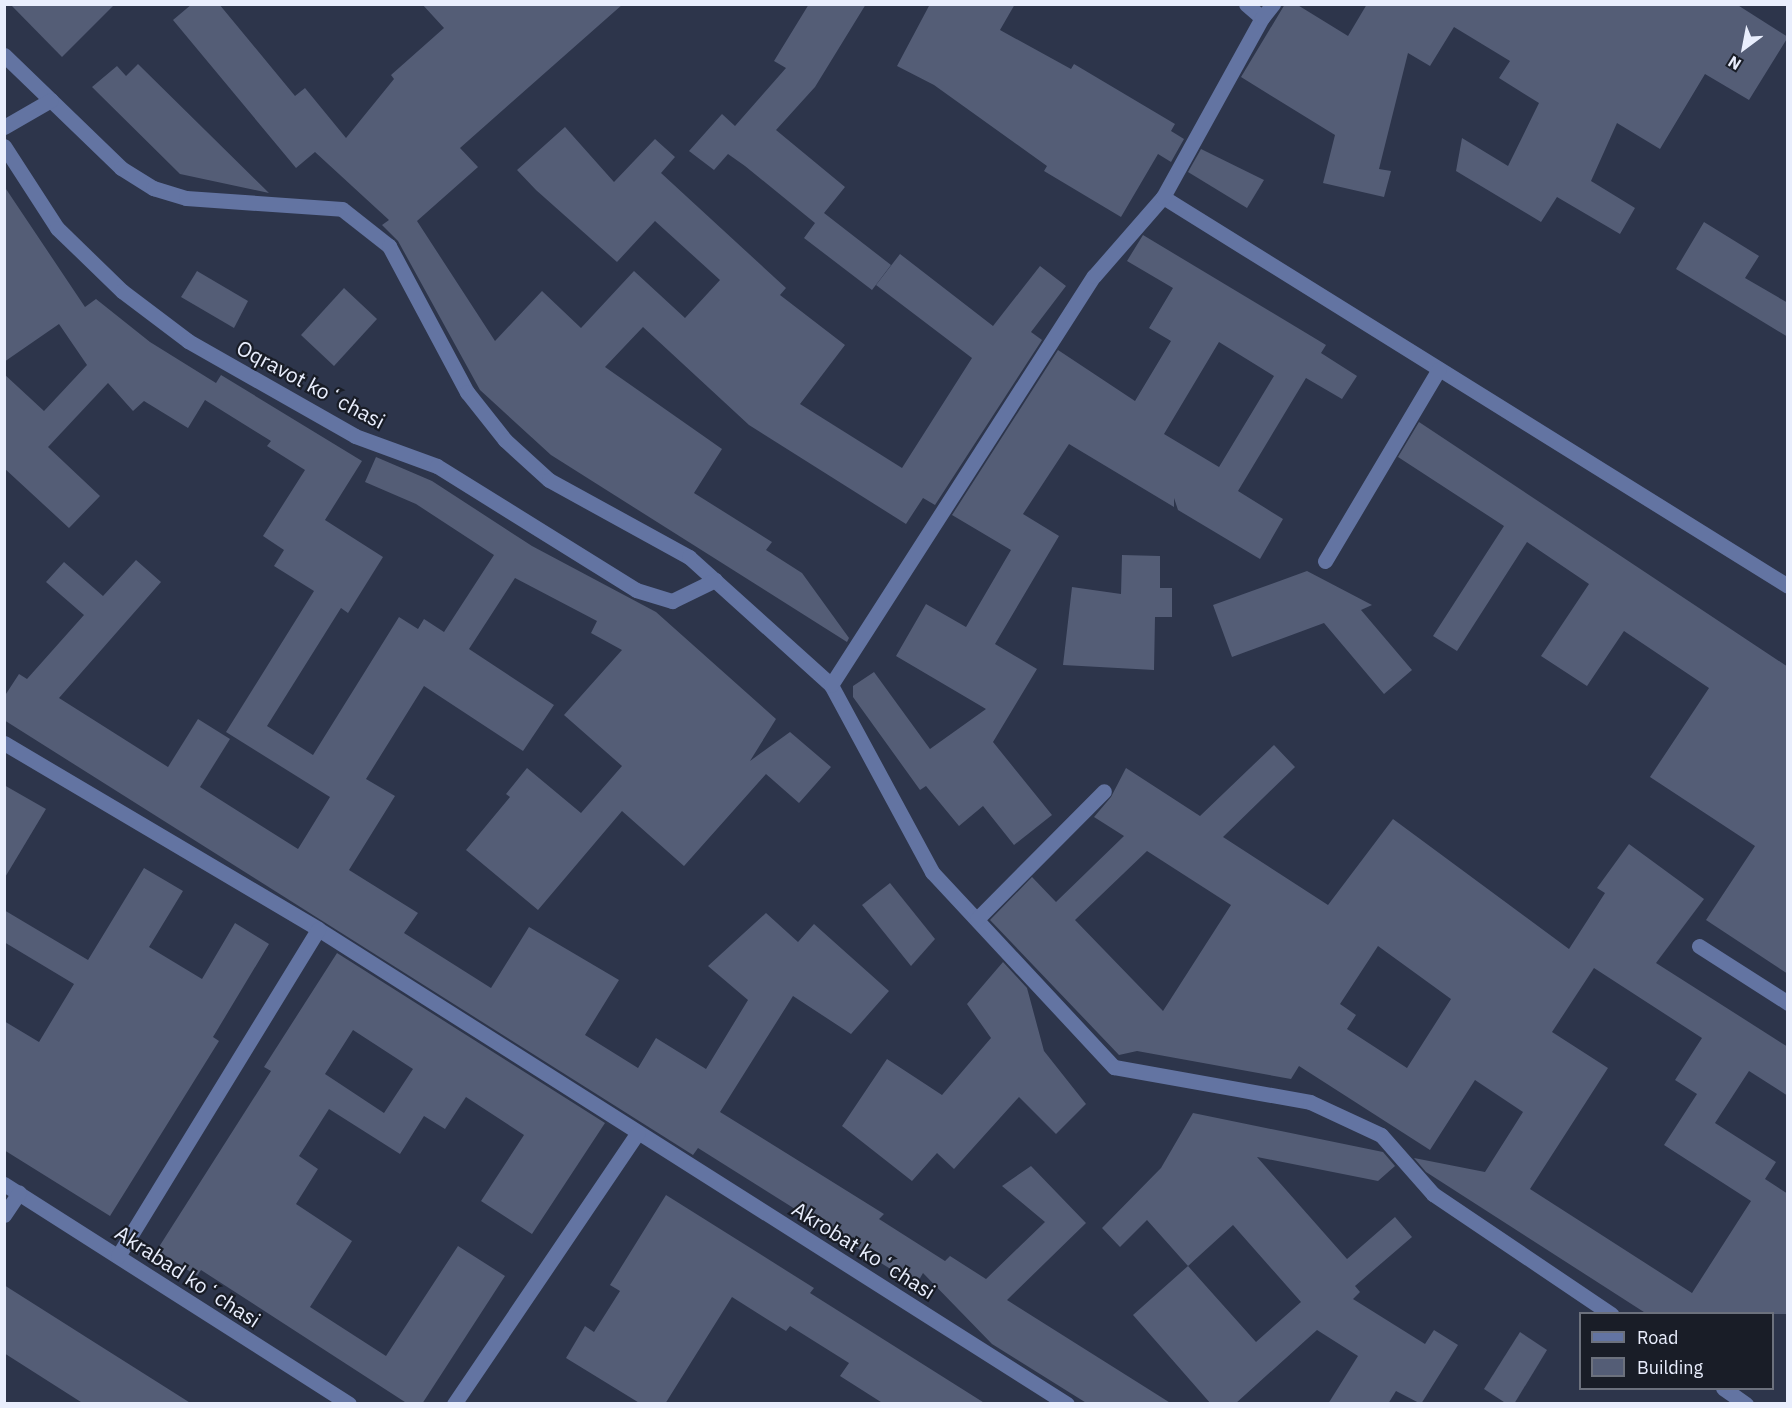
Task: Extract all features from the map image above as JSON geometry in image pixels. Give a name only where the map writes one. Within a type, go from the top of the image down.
[{"type":"street","points":[[1246,4],[1262,18]]},
{"type":"street","points":[[831,685],[1094,276],[1164,198],[1262,18],[1273,4]]},
{"type":"street","points":[[4,55],[121,168],[153,188],[186,198],[342,209],[389,246],[467,392],[505,440],[549,480],[689,557],[831,685],[932,872],[1114,1067],[1310,1102],[1381,1135],[1433,1194],[1608,1312]]},
{"type":"street","points":[[4,127],[51,100]]},
{"type":"street","name":"Oqravot koʻchasi","points":[[4,146],[57,228],[122,291],[188,341],[355,436],[437,466],[636,590],[672,601],[715,580]]},
{"type":"street","points":[[1164,198],[1788,586]]},
{"type":"street","points":[[1325,561],[1439,369]]},
{"type":"street","name":"Akrobat koʻchasi","points":[[4,743],[318,929],[1067,1404]]},
{"type":"street","points":[[977,920],[1104,791]]},
{"type":"street","points":[[118,1256],[318,929]]},
{"type":"street","points":[[1699,946],[1788,1003]]},
{"type":"street","points":[[454,1404],[638,1132]]},
{"type":"street","name":"Akrabad koʻchasi","points":[[4,1184],[349,1404]]},
{"type":"street","points":[[4,1215],[19,1193]]},
{"type":"street","points":[[1725,1390],[1746,1404]]},
{"type":"building","points":[[10,4],[115,4],[62,57]]},
{"type":"building","points":[[192,4],[219,4],[295,96],[305,88],[346,138],[394,79],[391,75],[444,28],[422,4],[623,4],[460,148],[478,167],[417,221],[495,341],[542,291],[581,328],[634,271],[685,318],[720,280],[655,221],[617,262],[536,190],[517,170],[565,127],[614,182],[655,139],[675,157],[661,173],[786,288],[780,295],[845,345],[800,404],[902,468],[972,358],[876,285],[900,254],[993,326],[1040,266],[1066,286],[1031,332],[1042,340],[935,505],[923,498],[906,524],[749,425],[643,327],[605,367],[722,449],[694,493],[772,542],[766,550],[802,573],[849,638],[847,642],[551,455],[480,390],[398,241],[382,225],[389,220],[315,152],[296,168],[173,20]]},
{"type":"building","points":[[809,4],[866,4],[815,87],[776,130],[845,187],[824,213],[891,265],[872,290],[804,238],[815,223],[745,166],[728,154],[714,170],[689,151],[722,114],[735,126],[786,68],[774,61]]},
{"type":"building","points":[[930,4],[1015,4],[1000,30],[1071,69],[1074,64],[1175,124],[1171,131],[1184,139],[1171,162],[1158,154],[1121,217],[1044,171],[1047,166],[934,85],[897,66]]},
{"type":"building","points":[[1285,4],[1296,4],[1348,36],[1367,4],[1736,4],[1788,37],[1749,100],[1705,74],[1660,149],[1617,123],[1591,181],[1635,208],[1620,234],[1557,197],[1541,222],[1456,171],[1462,138],[1508,166],[1539,103],[1499,78],[1510,61],[1454,27],[1430,66],[1408,53],[1379,169],[1391,171],[1384,197],[1323,183],[1335,135],[1241,77]]},
{"type":"building","points":[[138,64],[269,193],[180,174],[92,87],[117,66],[126,76]]},
{"type":"building","points":[[1201,149],[1264,180],[1247,208],[1188,172]]},
{"type":"building","points":[[4,186],[85,307],[96,299],[150,342],[216,383],[221,375],[362,461],[325,520],[383,557],[348,613],[341,608],[267,726],[313,755],[399,617],[418,629],[424,619],[444,632],[494,555],[416,504],[365,482],[376,457],[432,481],[532,546],[656,612],[776,719],[750,761],[790,732],[831,767],[799,803],[766,774],[684,866],[622,811],[538,910],[466,850],[510,797],[506,794],[527,768],[581,813],[622,766],[564,715],[622,650],[591,633],[597,621],[515,578],[469,649],[554,705],[523,751],[424,686],[366,779],[395,796],[349,870],[418,913],[404,933],[491,988],[529,927],[619,980],[585,1035],[638,1068],[656,1038],[706,1069],[748,1000],[708,966],[766,913],[798,942],[814,924],[889,991],[851,1034],[793,996],[720,1112],[884,1214],[879,1219],[945,1261],[950,1256],[986,1279],[1045,1222],[1002,1186],[1031,1166],[1086,1223],[1007,1300],[1172,1404],[1088,1404],[992,1344],[923,1273],[916,1285],[698,1148],[693,1155],[4,720],[4,697],[19,674],[27,679],[84,615],[46,582],[64,562],[103,596],[136,560],[161,582],[59,698],[168,767],[198,719],[230,739],[200,787],[298,849],[330,797],[226,732],[314,591],[274,566],[284,550],[263,536],[305,470],[267,446],[271,441],[205,400],[188,428],[144,401],[133,411],[108,383],[48,447],[100,496],[69,528],[4,468],[4,374],[44,411],[87,365],[59,324],[4,362]]},
{"type":"building","points":[[1704,222],[1759,256],[1745,278],[1788,303],[1788,337],[1676,269]]},
{"type":"building","points":[[1143,235],[1326,345],[1321,353],[1357,376],[1342,399],[1306,378],[1238,491],[1283,519],[1260,559],[1178,510],[1174,498],[1174,507],[1069,444],[1023,514],[1059,536],[995,644],[1037,669],[993,742],[1052,815],[1014,845],[983,806],[959,826],[926,786],[920,790],[853,697],[853,686],[874,672],[930,749],[986,709],[896,656],[926,604],[966,627],[1011,550],[952,515],[1058,350],[1135,401],[1171,341],[1149,328],[1173,288],[1127,261]],"holes":[[[1219,342],[1274,376],[1219,467],[1164,434]]]},
{"type":"building","points":[[197,271],[248,301],[234,328],[181,297]]},
{"type":"building","points":[[344,288],[377,319],[334,366],[301,335]]},
{"type":"building","points":[[1419,422],[1788,667],[1788,974],[1706,920],[1755,846],[1650,777],[1709,688],[1624,631],[1587,686],[1541,656],[1589,584],[1527,542],[1457,651],[1433,636],[1504,526],[1398,457]]},
{"type":"building","points":[[1122,555],[1160,556],[1160,588],[1172,588],[1172,617],[1155,617],[1154,670],[1063,665],[1072,587],[1121,594]]},
{"type":"building","points":[[1307,571],[1372,605],[1361,610],[1412,670],[1384,694],[1324,623],[1232,657],[1213,605]]},
{"type":"building","points":[[1274,745],[1295,767],[1223,837],[1328,905],[1393,819],[1569,949],[1605,893],[1597,888],[1629,844],[1704,899],[1656,963],[1788,1047],[1788,1096],[1749,1071],[1715,1123],[1776,1162],[1765,1179],[1788,1194],[1788,1314],[1774,1314],[1774,1312],[1644,1312],[1426,1172],[1414,1158],[1485,1172],[1523,1112],[1475,1080],[1430,1150],[1299,1066],[1291,1079],[1137,1051],[1119,1055],[990,920],[1032,877],[1056,902],[1124,836],[1094,817],[1111,797],[1126,768],[1200,816]],"holes":[[[1147,851],[1231,905],[1163,1011],[1075,920]],[[1378,946],[1451,999],[1407,1068],[1347,1029],[1356,1015],[1340,1004]],[[1594,968],[1702,1038],[1675,1080],[1697,1094],[1664,1145],[1751,1201],[1692,1293],[1530,1189],[1608,1068],[1552,1032]]]},
{"type":"building","points":[[4,785],[46,809],[4,879]]},
{"type":"building","points":[[144,868],[183,891],[149,947],[202,979],[235,923],[269,944],[213,1037],[219,1041],[110,1216],[4,1150],[4,1021],[39,1042],[74,984],[4,942],[4,910],[88,960]]},
{"type":"building","points":[[890,883],[935,939],[911,966],[862,905]]},
{"type":"building","points":[[337,953],[605,1123],[532,1234],[481,1201],[524,1135],[466,1097],[445,1129],[424,1116],[400,1154],[329,1109],[299,1156],[318,1169],[296,1204],[352,1241],[310,1307],[386,1356],[458,1246],[505,1276],[422,1404],[408,1404],[201,1270],[197,1276],[157,1250],[271,1071],[264,1067]],"holes":[[[353,1030],[413,1069],[384,1113],[325,1074]]]},
{"type":"building","points":[[1003,962],[1027,988],[1044,1051],[1086,1104],[1056,1134],[1019,1097],[954,1169],[937,1153],[912,1181],[842,1126],[887,1059],[942,1095],[991,1038],[967,1004]]},
{"type":"building","points":[[1193,1113],[1383,1152],[1395,1166],[1378,1181],[1257,1157],[1347,1259],[1395,1217],[1412,1237],[1355,1286],[1360,1292],[1353,1299],[1425,1344],[1434,1330],[1458,1345],[1421,1404],[1396,1391],[1388,1404],[1328,1404],[1358,1356],[1317,1330],[1235,1404],[1211,1404],[1133,1315],[1188,1266],[1147,1220],[1120,1247],[1102,1228],[1161,1168]],"holes":[[[1233,1225],[1301,1302],[1256,1342],[1188,1266]]]},
{"type":"building","points":[[666,1195],[814,1288],[810,1293],[986,1404],[884,1404],[840,1376],[849,1363],[790,1326],[786,1331],[732,1297],[665,1404],[641,1404],[566,1358],[585,1326],[594,1332],[620,1291],[610,1285]]},
{"type":"building","points":[[4,1285],[192,1404],[84,1404],[4,1353]]},
{"type":"building","points":[[1520,1332],[1547,1350],[1514,1404],[1507,1404],[1484,1389]]}]
